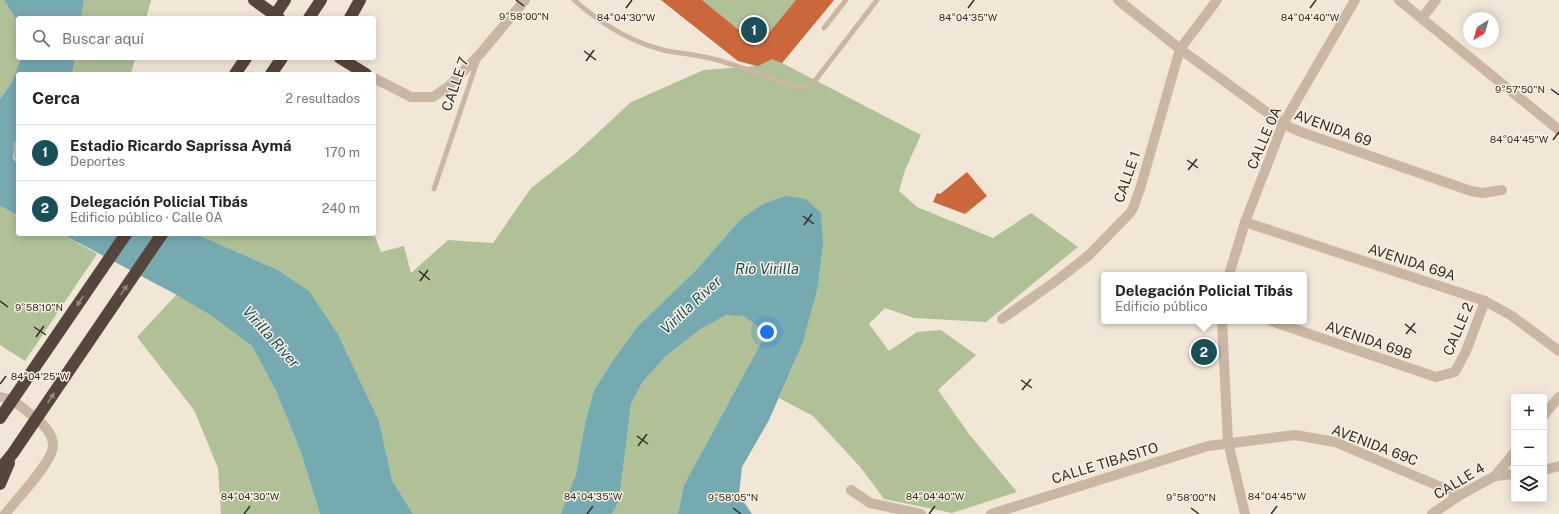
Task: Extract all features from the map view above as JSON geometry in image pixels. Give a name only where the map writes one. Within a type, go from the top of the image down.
[{"type":"highway","points":[[254,0],[276,16]]},
{"type":"highway","points":[[274,16],[285,0]]},
{"type":"highway","points":[[310,16],[320,0]]},
{"type":"highway","points":[[351,16],[360,0]]},
{"type":"highway","points":[[236,72],[245,60]]},
{"type":"highway","points":[[272,72],[281,60]]},
{"type":"highway","points":[[343,60],[364,72]]},
{"type":"highway","points":[[355,60],[365,72]]},
{"type":"highway","points":[[0,418],[125,236]]},
{"type":"highway","points":[[0,469],[13,453],[161,236]]},
{"type":"highway","points":[[0,484],[13,453]]},
{"type":"street","name":"CALLE 7","points":[[480,54],[525,0]]},
{"type":"street","name":"AVENIDA 69","points":[[1118,0],[1180,49],[1283,124],[1301,132],[1471,191],[1483,193],[1502,190]]},
{"type":"street","name":"CALLE 1","points":[[1002,319],[1089,255],[1133,208],[1140,189],[1180,49],[1217,0]]},
{"type":"street","name":"CALLE 0A","points":[[1231,272],[1245,222],[1283,124],[1355,0]]},
{"type":"street","points":[[1399,0],[1557,125]]},
{"type":"street","points":[[1422,18],[1436,0]]},
{"type":"street","points":[[376,79],[411,97],[433,97],[449,86],[480,54]]},
{"type":"street","name":"AVENIDA 69A","points":[[1245,222],[1485,301],[1512,316],[1559,351]]},
{"type":"street","name":"CALLE 2","points":[[1436,377],[1455,372],[1466,351],[1485,301]]},
{"type":"street","points":[[1222,324],[1228,442],[1245,514]]},
{"type":"street","name":"AVENIDA 69B","points":[[1280,324],[1436,377]]},
{"type":"street","points":[[0,396],[20,406],[39,420],[48,431],[53,444],[51,456],[43,468],[5,514]]},
{"type":"street","points":[[1547,411],[1559,397]]},
{"type":"street","name":"AVENIDA 69C","points":[[1228,442],[1296,435],[1335,442],[1460,495]]},
{"type":"street","name":"CALLE TIBASITO","points":[[991,514],[1176,455],[1228,442]]},
{"type":"street","name":"CALLE 4","points":[[1432,514],[1460,495],[1495,476],[1511,457]]},
{"type":"street","points":[[1547,469],[1559,466]]},
{"type":"street","points":[[1495,476],[1511,474]]},
{"type":"street","points":[[851,490],[870,503],[921,514]]},
{"type":"lane","points":[[574,0],[591,15],[617,32],[644,44],[724,62],[793,86],[804,87],[814,82],[877,0]]},
{"type":"lane","points":[[824,28],[846,0]]},
{"type":"lane","name":"CALLE 7","points":[[434,189],[480,54]]},
{"type":"green space","points":[[0,0],[4,0],[16,20],[16,60],[20,60],[12,82],[0,99]]},
{"type":"green space","points":[[84,0],[151,0],[147,16],[81,16]]},
{"type":"green space","points":[[661,0],[834,0],[782,63],[921,135],[905,170],[899,191],[917,207],[993,238],[1031,213],[1078,247],[986,322],[914,318],[885,308],[869,324],[889,351],[917,332],[941,330],[976,355],[938,390],[969,434],[1017,492],[952,513],[884,499],[861,468],[813,416],[779,398],[802,345],[740,220],[696,270],[638,326],[615,357],[594,390],[585,423],[576,474],[564,511],[561,514],[413,514],[392,480],[379,421],[339,336],[276,269],[201,236],[375,236],[381,252],[404,246],[411,273],[448,240],[493,243],[531,188],[575,154],[631,102],[704,70],[755,66],[738,61]]},
{"type":"green space","points":[[75,60],[134,60],[132,72],[72,72]]},
{"type":"green space","points":[[16,141],[16,162],[13,152]]},
{"type":"green space","points":[[0,206],[16,214],[16,236],[66,236],[97,254],[25,361],[0,345]]},
{"type":"green space","points":[[177,294],[210,315],[252,346],[276,391],[300,450],[320,514],[221,514],[218,468],[194,410],[137,337]]},
{"type":"green space","points":[[726,314],[743,316],[759,327],[762,341],[684,485],[678,514],[612,514],[619,501],[631,404],[642,383],[665,357],[702,328]]},
{"type":"water","points":[[4,0],[84,0],[81,16],[16,16],[16,20]]},
{"type":"water","points":[[20,60],[75,60],[72,72],[16,72],[16,141],[14,144],[13,158],[16,162],[16,214],[0,206],[0,99],[12,82]]},
{"type":"water","name":"Río Virilla","points":[[786,196],[806,199],[821,213],[823,243],[817,290],[802,345],[769,420],[742,467],[739,495],[752,514],[678,514],[684,485],[762,341],[759,327],[743,316],[726,315],[702,328],[665,357],[642,383],[631,404],[619,501],[612,514],[561,514],[576,474],[585,423],[594,390],[615,357],[638,326],[696,270],[740,220],[763,204]]},
{"type":"water","name":"Virilla River","points":[[66,236],[201,236],[276,269],[309,291],[339,336],[379,421],[392,480],[413,514],[320,514],[300,450],[276,391],[252,346],[210,315],[177,295]]},
{"type":"building","points":[[661,0],[702,0],[758,46],[796,0],[834,0],[782,63],[772,59],[758,66],[738,61]]},
{"type":"building","points":[[967,172],[987,196],[965,214],[933,202],[937,193],[940,194]]},
{"type":"place","name":"Estadio Ricardo Saprissa Aymá","points":[[754,30]]},
{"type":"place","name":"Delegación Policial Tibás","points":[[1204,352]]}]
